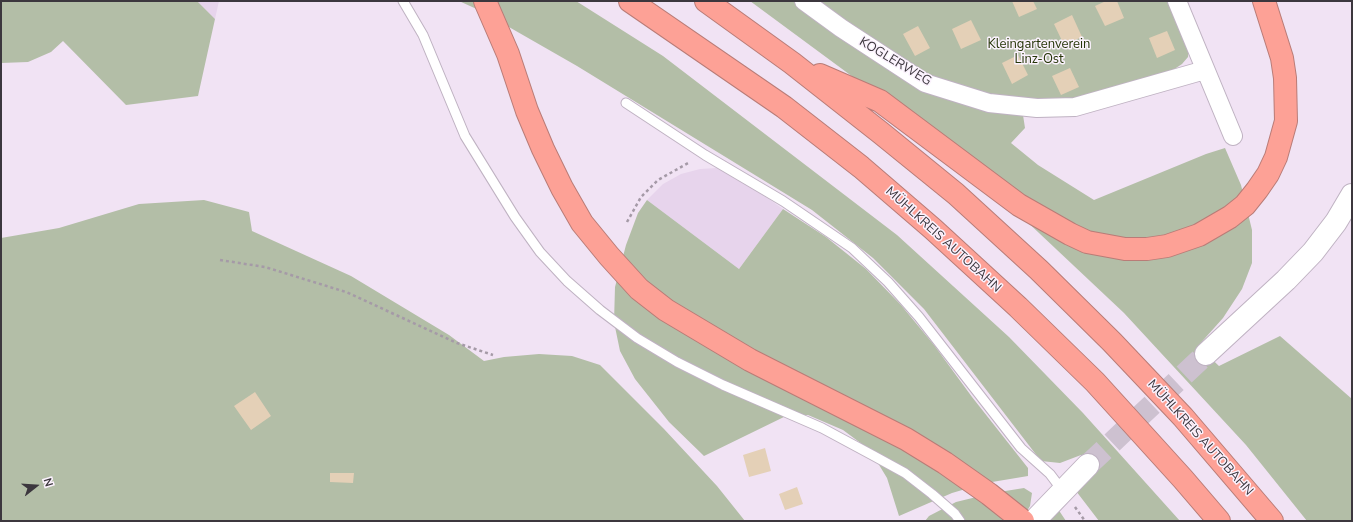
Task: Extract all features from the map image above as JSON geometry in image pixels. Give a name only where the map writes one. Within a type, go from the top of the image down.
[{"type":"highway","points":[[485,1],[508,54],[527,111],[562,188],[582,223],[639,289],[666,310],[750,360],[906,439],[945,463],[989,494],[1023,521]]},
{"type":"highway","name":"MÜHLKREIS AUTOBAHN","points":[[630,1],[784,107],[861,167],[933,229],[1018,307],[1095,382],[1184,479],[1219,521]]},
{"type":"highway","name":"MÜHLKREIS AUTOBAHN","points":[[706,1],[792,63],[881,133],[950,189],[1039,270],[1112,342],[1183,417],[1272,521]]},
{"type":"highway","points":[[792,63],[880,101],[1018,205],[1051,225],[1087,242],[1126,250],[1147,249],[1184,241],[1216,226],[1245,205],[1270,168],[1282,138],[1287,102],[1282,58],[1264,1]]},
{"type":"street","name":"KOGLERWEG","points":[[804,1],[840,28],[925,83],[989,103],[1037,108],[1075,107],[1205,70]]},
{"type":"street","points":[[1177,1],[1233,136]]},
{"type":"street","points":[[1206,354],[1286,280],[1313,252],[1336,222],[1352,195]]},
{"type":"street","points":[[1034,521],[1062,490],[1088,465]]},
{"type":"lane","points":[[403,1],[423,35],[465,136],[515,217],[540,252],[567,282],[600,310],[637,338],[677,362],[723,385],[822,428],[904,473],[932,494],[955,514],[960,521]]},
{"type":"lane","points":[[626,103],[705,155],[783,201],[852,248],[888,282],[919,316],[1021,448],[1050,474],[1062,490]]},
{"type":"path","points":[[627,222],[641,197],[658,180],[682,165],[705,155]]},
{"type":"path","points":[[220,260],[265,267],[346,292],[457,343],[493,355]]},
{"type":"shaded area","points":[[197,1],[219,1],[215,19]]},
{"type":"shaded area","points":[[717,168],[766,197],[783,209],[739,269],[647,200],[663,184],[681,174],[700,169]]},
{"type":"green space","points":[[1,1],[197,1],[215,19],[198,96],[126,105],[63,41],[51,52],[28,62],[1,63]]},
{"type":"green space","points":[[459,1],[576,1],[663,56],[897,235],[1009,337],[1083,413],[1180,521],[1099,521],[1076,491],[1097,469],[1081,455],[1060,463],[1041,461],[924,309],[873,258],[812,210],[577,66],[481,11]]},
{"type":"green space","points":[[750,1],[796,1],[922,89],[1023,115],[1025,128],[1011,143],[1038,165],[1094,200],[1206,154],[1225,148],[1241,185],[1252,230],[1252,263],[1242,289],[1223,318],[1198,346],[1219,366],[1280,336],[1352,399],[1352,521],[1307,521],[1246,445],[1124,313],[1005,201],[876,94]]},
{"type":"green space","name":"Kleingartenverein Linz-Ost","points":[[817,1],[1169,1],[1189,48],[1188,57],[1182,64],[1170,72],[1062,103],[1006,99],[959,86],[931,75],[902,59]]},
{"type":"green space","points":[[204,200],[249,212],[252,231],[351,276],[449,335],[484,361],[504,357],[539,354],[572,356],[600,365],[664,429],[717,486],[745,521],[1,521],[1,238],[59,228],[139,204]]},
{"type":"green space","points":[[647,200],[739,269],[783,209],[826,237],[866,269],[901,305],[934,345],[972,397],[1028,468],[1028,476],[986,483],[952,493],[899,516],[887,478],[870,450],[843,430],[808,415],[788,415],[704,456],[669,422],[635,379],[620,351],[614,322],[615,287],[626,245],[638,213]]},
{"type":"green space","points":[[1024,488],[1032,493],[1030,506],[1021,521],[925,521],[929,516],[956,502],[993,493]]},
{"type":"green space","points":[[1058,509],[1066,521],[1048,521]]},
{"type":"building","points":[[1012,1],[1033,1],[1037,9],[1019,17]]},
{"type":"building","points":[[1106,1],[1117,1],[1124,18],[1105,26],[1095,6]]},
{"type":"building","points":[[1072,15],[1082,37],[1064,45],[1054,24]]},
{"type":"building","points":[[971,20],[981,40],[961,49],[952,29]]},
{"type":"building","points":[[918,26],[930,48],[915,56],[903,34]]},
{"type":"building","points":[[1167,31],[1175,50],[1157,58],[1149,38]]},
{"type":"building","points":[[1018,55],[1028,75],[1012,84],[1002,63]]},
{"type":"building","points":[[1070,68],[1079,87],[1061,95],[1052,76]]},
{"type":"building","points":[[255,392],[271,416],[251,430],[234,406]]},
{"type":"building","points":[[765,448],[771,471],[749,477],[743,455]]},
{"type":"building","points":[[330,473],[354,473],[353,483],[330,482]]},
{"type":"building","points":[[797,487],[803,504],[785,510],[779,494]]},
{"type":"tunnel","points":[[1088,465],[1206,354]]}]
